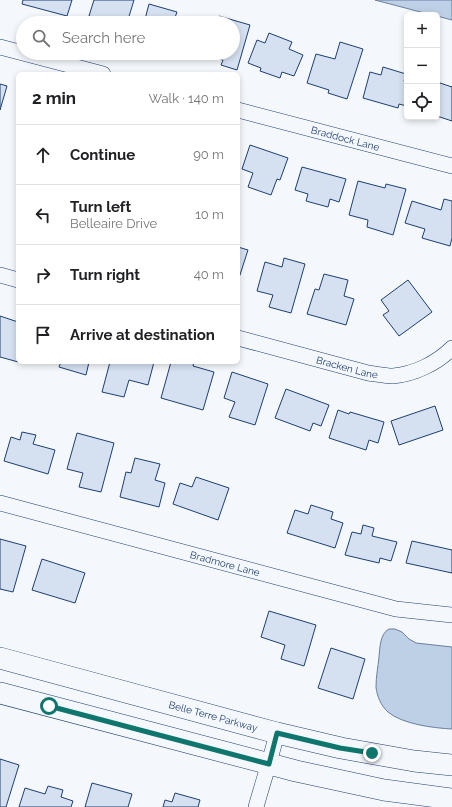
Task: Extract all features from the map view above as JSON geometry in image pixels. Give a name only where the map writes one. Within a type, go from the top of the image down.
[{"type":"main road","name":"Belle Terre Parkway","points":[[0,658],[277,733],[340,748],[408,760],[452,765]]},
{"type":"main road","points":[[0,693],[296,771],[384,790],[452,799]]},
{"type":"street","points":[[0,47],[16,51]]},
{"type":"street","points":[[50,60],[95,72]]},
{"type":"street","name":"Braddock Lane","points":[[240,111],[452,166]]},
{"type":"street","points":[[0,275],[16,279]]},
{"type":"street","name":"Bracken Lane","points":[[240,339],[368,373],[393,376],[406,374],[435,362],[452,348]]},
{"type":"street","name":"Bradmore Lane","points":[[0,503],[396,609],[452,615]]},
{"type":"street","points":[[256,807],[277,733]]},
{"type":"water","points":[[375,0],[452,0],[452,20],[440,17],[440,12],[421,12]]},
{"type":"water","points":[[389,629],[395,629],[402,632],[416,643],[452,647],[452,729],[436,728],[401,720],[388,712],[381,704],[376,687],[377,676],[381,641],[386,631]]},
{"type":"building","points":[[23,0],[72,0],[67,16],[22,4]]},
{"type":"building","points":[[94,0],[134,0],[129,16],[89,16]]},
{"type":"building","points":[[149,4],[177,12],[176,16],[146,16]]},
{"type":"building","points":[[240,22],[250,25],[240,60]]},
{"type":"building","points":[[269,33],[292,42],[289,49],[303,55],[294,76],[282,72],[280,78],[260,71],[261,68],[248,63],[257,40],[265,43]]},
{"type":"building","points":[[340,42],[363,49],[347,99],[328,93],[329,90],[307,83],[316,54],[335,59]]},
{"type":"building","points":[[223,60],[240,60],[237,70],[221,65]]},
{"type":"building","points":[[383,67],[404,73],[404,105],[399,104],[398,108],[363,98],[370,72],[381,75]]},
{"type":"building","points":[[440,83],[452,87],[452,121],[440,117]]},
{"type":"building","points":[[0,84],[7,86],[0,110]]},
{"type":"building","points":[[250,145],[288,158],[280,180],[277,179],[271,195],[248,187],[253,173],[242,169]]},
{"type":"building","points":[[302,167],[346,179],[339,202],[330,199],[328,207],[306,201],[308,194],[295,190]]},
{"type":"building","points":[[358,181],[385,188],[386,184],[406,189],[393,235],[367,227],[368,220],[349,215]]},
{"type":"building","points":[[444,199],[452,201],[452,238],[450,246],[422,238],[425,229],[405,223],[412,201],[441,210]]},
{"type":"building","points":[[240,248],[248,250],[240,275]]},
{"type":"building","points":[[284,258],[305,264],[291,313],[269,307],[273,295],[257,291],[265,262],[282,267]]},
{"type":"building","points":[[324,274],[348,280],[344,296],[354,299],[346,325],[307,314],[315,289],[319,290]]},
{"type":"building","points":[[408,280],[432,312],[399,336],[383,315],[389,311],[381,300]]},
{"type":"building","points":[[0,316],[16,321],[16,361],[0,357]]},
{"type":"building","points":[[60,364],[89,364],[86,375],[59,367]]},
{"type":"building","points":[[109,364],[153,364],[148,385],[129,380],[124,397],[102,392]]},
{"type":"building","points":[[170,364],[194,364],[193,366],[214,372],[203,410],[161,398]]},
{"type":"building","points":[[232,372],[268,384],[255,425],[229,417],[235,402],[224,398]]},
{"type":"building","points":[[286,389],[329,405],[321,426],[313,423],[310,431],[275,418]]},
{"type":"building","points":[[435,406],[443,430],[399,445],[391,421]]},
{"type":"building","points":[[338,410],[384,422],[378,443],[369,440],[366,450],[329,438]]},
{"type":"building","points":[[22,432],[36,435],[33,444],[55,450],[48,474],[4,461],[11,437],[20,440]]},
{"type":"building","points":[[77,433],[114,443],[101,492],[79,487],[83,473],[67,469]]},
{"type":"building","points":[[135,458],[160,464],[155,480],[165,483],[159,507],[120,497],[126,472],[131,473]]},
{"type":"building","points":[[196,477],[229,488],[218,520],[173,504],[180,483],[192,487]]},
{"type":"building","points":[[311,505],[333,512],[331,519],[343,523],[335,548],[287,533],[295,510],[308,514]]},
{"type":"building","points":[[363,525],[374,528],[372,536],[397,542],[391,561],[380,558],[379,563],[345,555],[352,532],[361,534]]},
{"type":"building","points":[[0,539],[26,546],[13,592],[0,589]]},
{"type":"building","points":[[412,541],[452,550],[452,573],[406,563]]},
{"type":"building","points":[[42,559],[85,573],[75,603],[32,590]]},
{"type":"building","points":[[269,611],[316,625],[304,666],[281,659],[285,645],[261,637]]},
{"type":"building","points":[[331,648],[365,659],[353,699],[318,688]]},
{"type":"building","points":[[0,759],[19,765],[6,807],[0,807]]},
{"type":"building","points":[[92,783],[132,794],[128,807],[85,807]]},
{"type":"building","points":[[48,786],[63,790],[61,797],[73,801],[71,807],[19,807],[25,788],[45,794]]},
{"type":"building","points":[[175,793],[200,800],[198,807],[163,807],[165,800],[172,802]]},
{"type":"route","points":[[49,706],[269,764],[277,733],[340,748],[372,753]]}]
